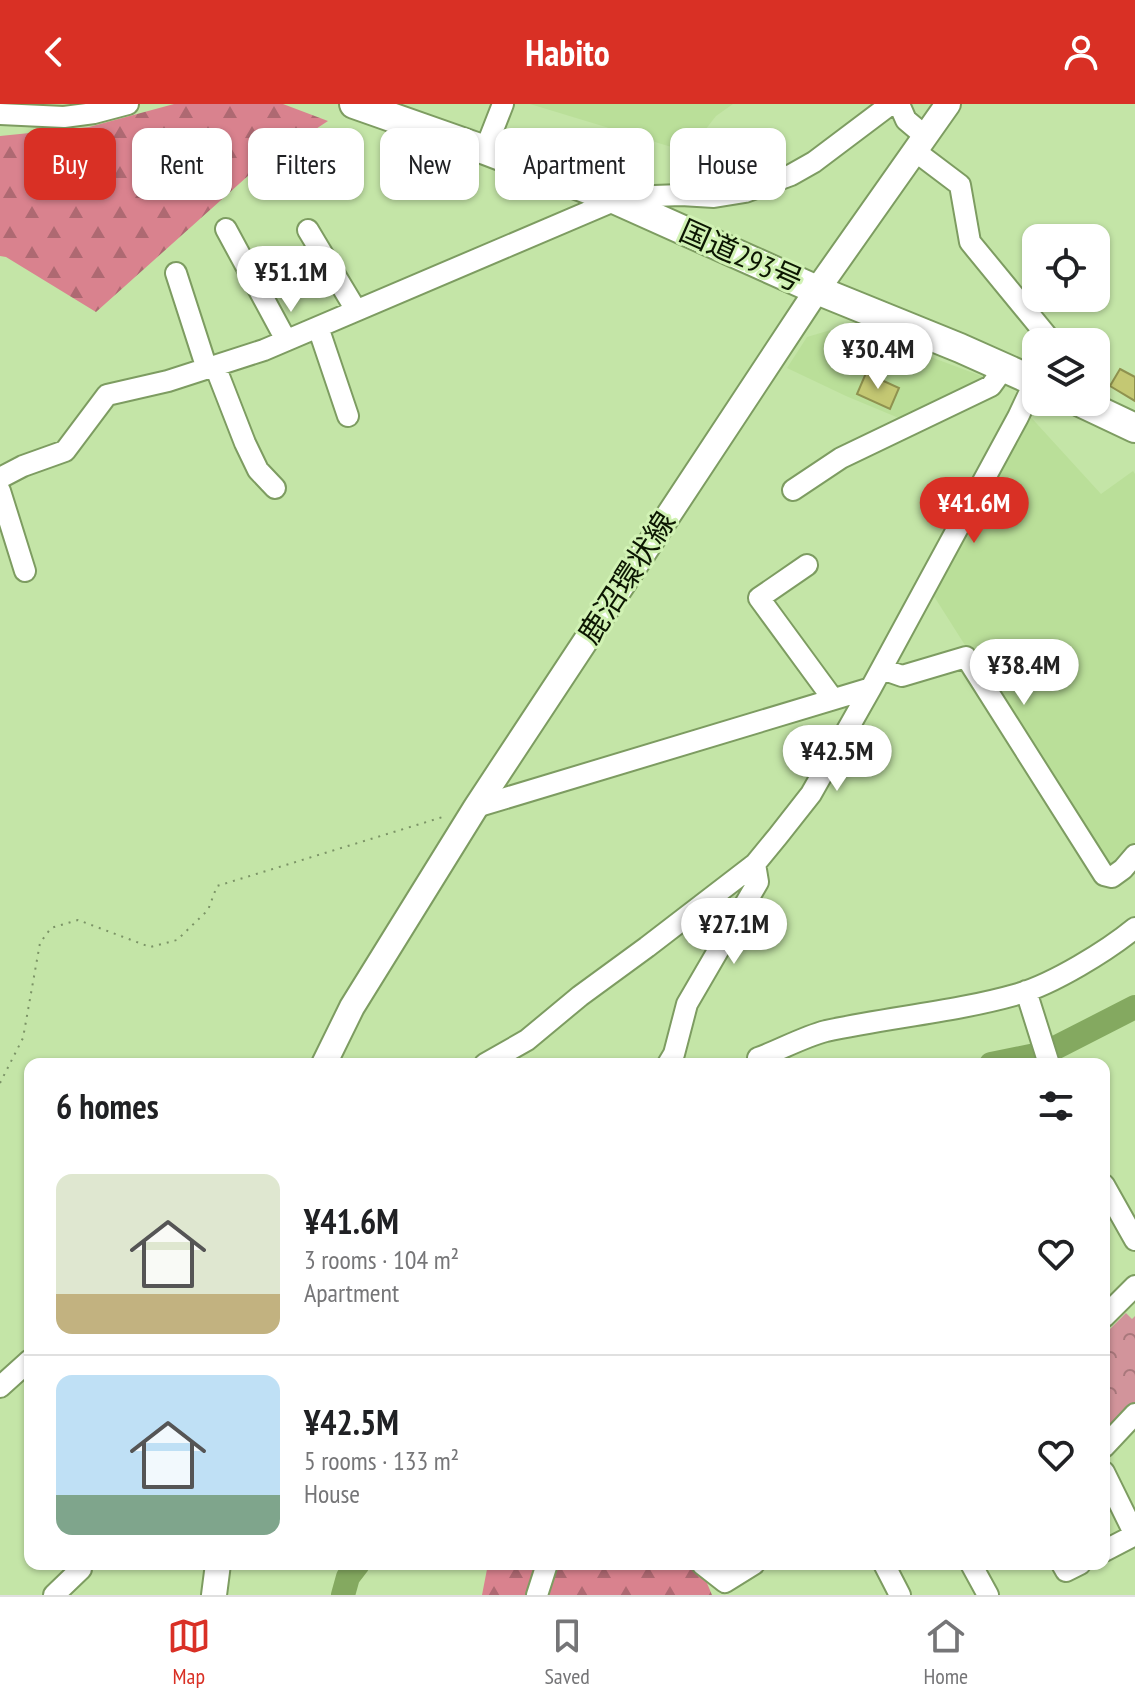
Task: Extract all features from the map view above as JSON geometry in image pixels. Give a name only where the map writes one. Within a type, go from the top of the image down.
[{"type":"highway","name":"国道293号","points":[[354,104],[485,150],[626,205],[1022,376]]},
{"type":"highway","points":[[1110,415],[1135,428]]},
{"type":"main road","name":"鹿沼環状線","points":[[327,1058],[352,1007],[476,807],[817,290],[948,104]]},
{"type":"main road","points":[[214,1595],[217,1570]]},
{"type":"street","points":[[0,114],[64,117],[128,104]]},
{"type":"street","points":[[485,150],[503,104]]},
{"type":"street","points":[[0,478],[65,451],[107,395],[168,381],[264,350],[356,310],[626,205],[654,196],[714,197],[745,192],[791,175],[814,162],[891,104]]},
{"type":"street","points":[[899,104],[920,144],[960,185],[970,242],[1041,328]]},
{"type":"street","points":[[226,229],[286,340]]},
{"type":"street","points":[[308,230],[356,310]]},
{"type":"street","points":[[176,273],[211,367],[251,456],[258,470],[275,488]]},
{"type":"street","points":[[318,327],[348,416]]},
{"type":"street","points":[[793,490],[841,458],[991,386],[1004,368]]},
{"type":"street","points":[[496,1058],[527,1040],[580,996],[755,864],[811,794],[1022,409]]},
{"type":"street","points":[[0,491],[25,571]]},
{"type":"street","points":[[807,565],[759,598],[833,699]]},
{"type":"street","points":[[882,669],[902,676],[966,657],[1104,875],[1112,877],[1135,855]]},
{"type":"street","points":[[476,807],[871,688]]},
{"type":"street","points":[[672,1058],[687,1004],[758,882],[755,864]]},
{"type":"street","points":[[758,1058],[822,1032],[949,1011],[1026,991],[1064,974],[1135,928]]},
{"type":"street","points":[[1026,991],[1047,1058]]},
{"type":"street","points":[[1110,1196],[1135,1240]]},
{"type":"street","points":[[1110,1311],[1135,1286]]},
{"type":"street","points":[[0,1387],[24,1365]]},
{"type":"street","points":[[1110,1441],[1135,1414]]},
{"type":"street","points":[[1110,1484],[1135,1535],[1110,1548]]},
{"type":"street","points":[[54,1595],[80,1570]]},
{"type":"street","points":[[537,1595],[545,1570]]},
{"type":"street","points":[[710,1570],[725,1582],[744,1570]]},
{"type":"street","points":[[887,1570],[900,1595]]},
{"type":"street","points":[[974,1570],[988,1595]]},
{"type":"path","points":[[0,1083],[23,1038],[40,943],[51,928],[78,920],[150,947],[177,940],[208,910],[217,886],[445,817]]},
{"type":"shaded area","points":[[530,104],[733,104],[716,116],[707,128],[670,128],[670,147],[654,142],[654,128],[609,128]]},
{"type":"shaded area","points":[[851,324],[984,377],[970,389],[906,421],[787,368],[807,337]]},
{"type":"shaded area","points":[[1025,416],[1030,416],[1101,494],[1133,471],[1135,474],[1135,842],[1113,867],[1107,869],[930,590]]},
{"type":"green space","points":[[174,104],[283,104],[328,121],[317,128],[248,128],[248,176],[232,190],[232,128],[132,128],[132,200],[221,200],[96,312],[0,256],[0,136],[24,134],[24,200],[116,200],[116,128],[79,128]]},
{"type":"green space","points":[[1126,1313],[1132,1319],[1135,1316],[1135,1405],[1110,1430],[1110,1329]]},
{"type":"green space","points":[[487,1570],[702,1570],[712,1595],[482,1595]]},
{"type":"building","points":[[1120,369],[1135,377],[1135,401],[1110,386]]},
{"type":"building","points":[[866,373],[899,388],[890,409],[857,394]]},
{"type":"waterway","points":[[1020,1058],[1045,1053],[1135,1007]]},
{"type":"waterway","points":[[343,1595],[353,1570]]}]
